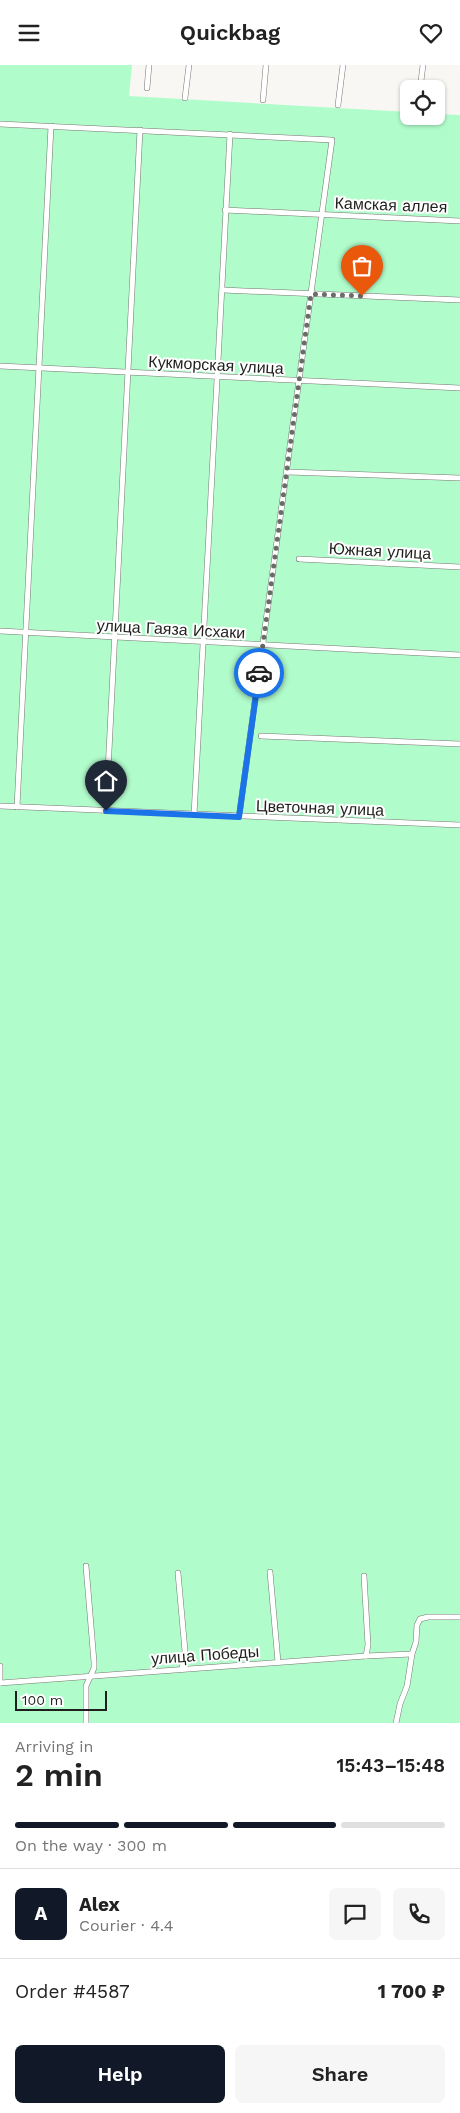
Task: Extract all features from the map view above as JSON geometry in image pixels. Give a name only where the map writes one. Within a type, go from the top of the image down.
[{"type":"street","points":[[147,88],[149,65]]},
{"type":"street","points":[[185,98],[189,65]]},
{"type":"street","points":[[263,100],[266,65]]},
{"type":"street","points":[[338,105],[343,65]]},
{"type":"street","points":[[421,80],[423,65]]},
{"type":"street","points":[[0,124],[332,140],[288,472],[239,817]]},
{"type":"street","points":[[18,807],[51,126]]},
{"type":"street","points":[[106,811],[140,130]]},
{"type":"street","points":[[194,815],[230,134]]},
{"type":"street","name":"Камская аллея","points":[[225,210],[460,221]]},
{"type":"street","points":[[223,290],[460,300]]},
{"type":"street","name":"Кукморская улица","points":[[0,366],[300,382],[460,388]]},
{"type":"street","points":[[288,472],[460,478]]},
{"type":"street","name":"Южная улица","points":[[299,559],[460,567]]},
{"type":"street","name":"улица Гаяза Исхаки","points":[[0,631],[460,655]]},
{"type":"street","points":[[261,736],[460,744]]},
{"type":"street","name":"Цветочная улица","points":[[0,806],[460,825]]},
{"type":"street","points":[[86,1565],[94,1662],[86,1686],[86,1723]]},
{"type":"street","points":[[270,1572],[278,1663]]},
{"type":"street","points":[[178,1573],[185,1651],[182,1669]]},
{"type":"street","points":[[364,1576],[368,1645],[366,1656]]},
{"type":"street","points":[[396,1723],[400,1704],[407,1687],[416,1641],[417,1625],[420,1619],[428,1617],[460,1617]]},
{"type":"street","name":"улица Победы","points":[[0,1683],[90,1675],[412,1654]]},
{"type":"street","points":[[0,1666],[0,1683]]},
{"type":"green space","points":[[0,65],[132,65],[129,96],[400,111],[400,125],[445,125],[445,114],[460,115],[460,1723],[0,1723]]},
{"type":"way so far","points":[[259,673],[311,294],[362,296]]},
{"type":"route","points":[[106,811],[239,817],[259,673]]}]
